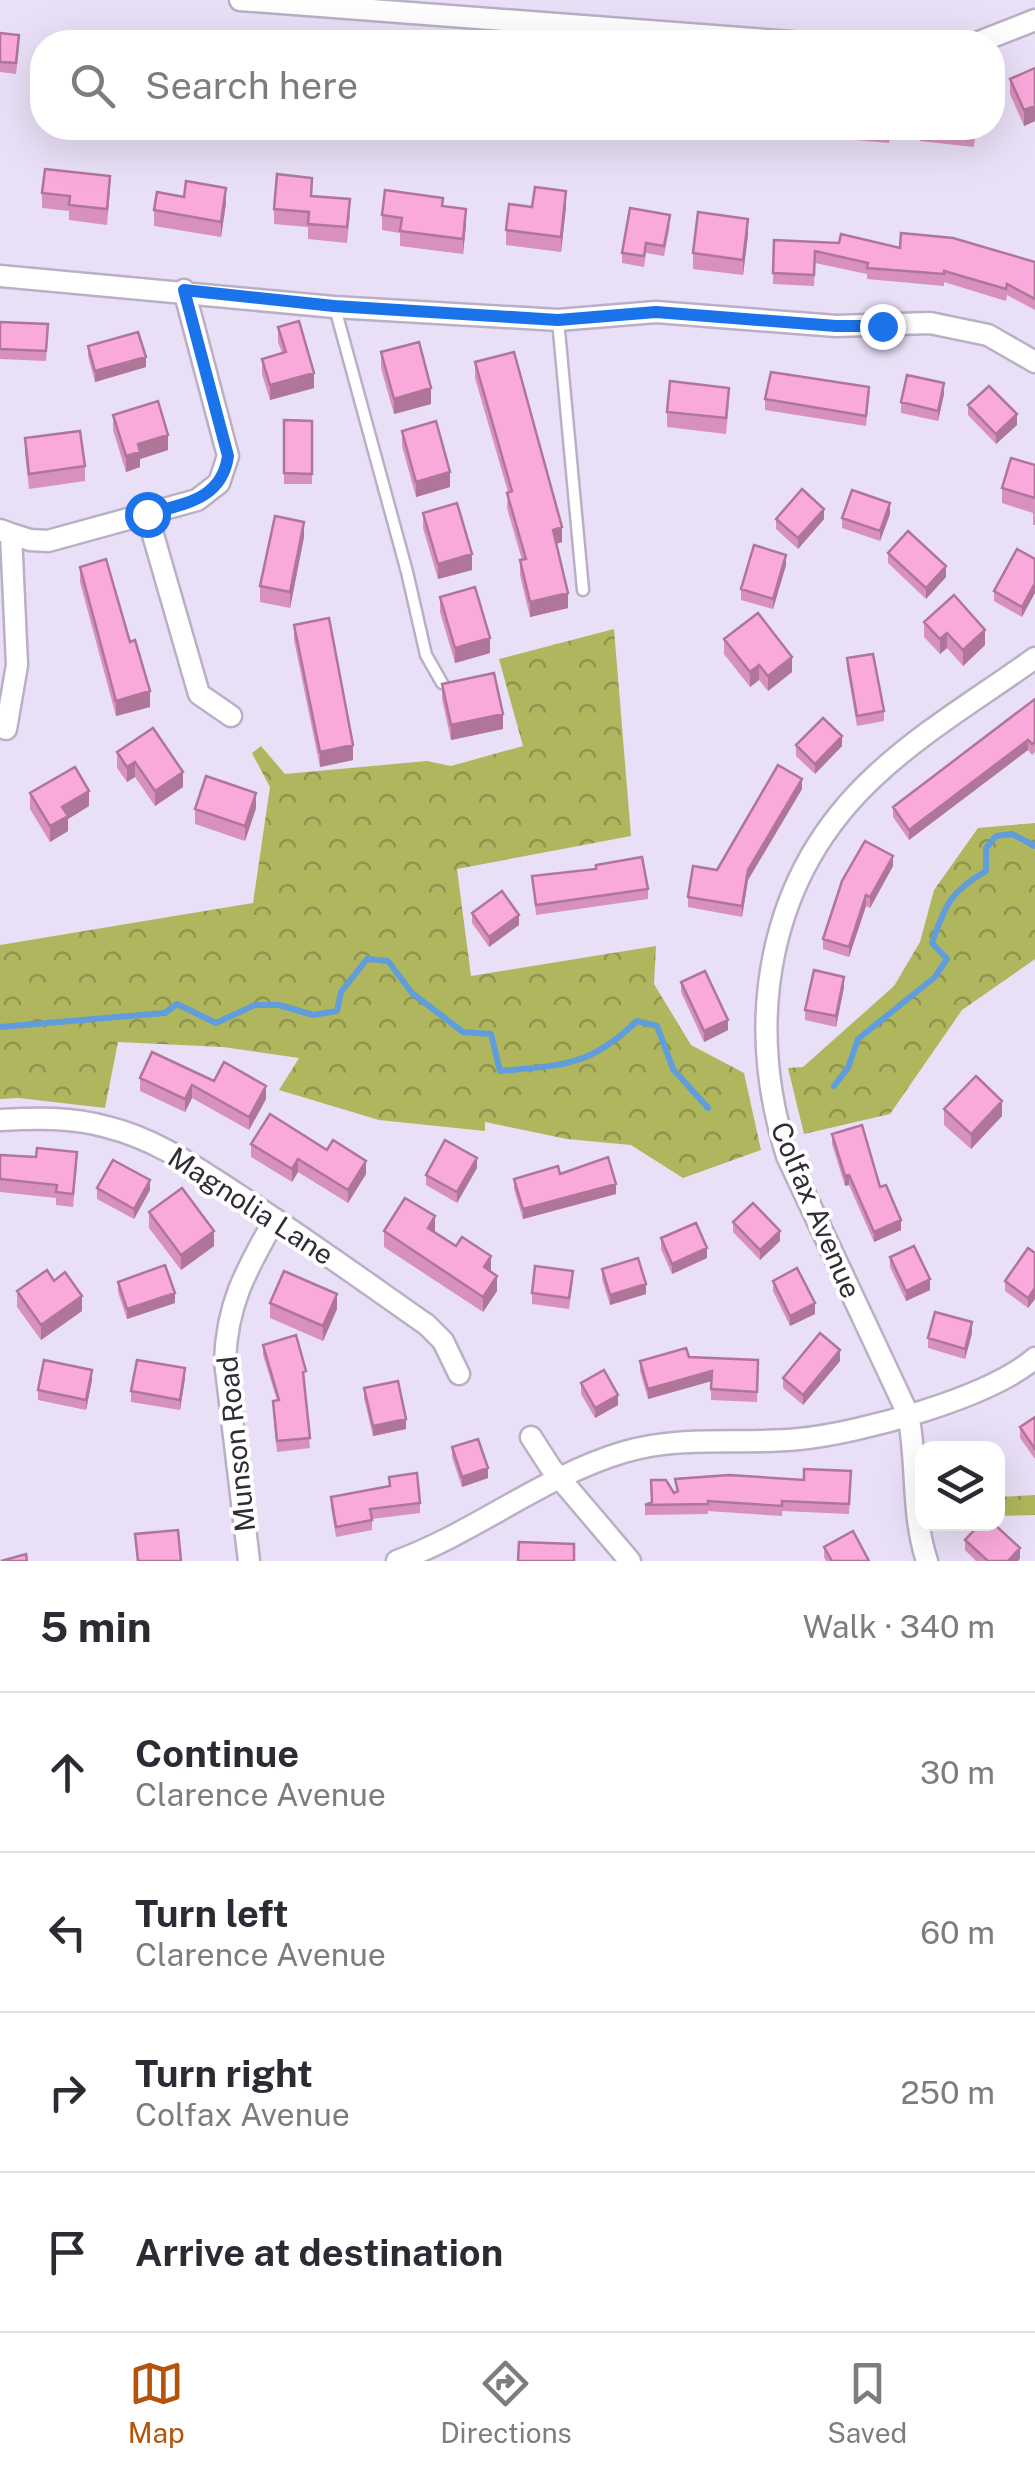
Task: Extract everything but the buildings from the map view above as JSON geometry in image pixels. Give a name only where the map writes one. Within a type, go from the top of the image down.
[{"type":"street","points":[[240,0],[430,7],[668,30]]},
{"type":"street","points":[[1005,32],[1035,20]]},
{"type":"street","points":[[0,276],[334,306],[558,320],[656,312],[836,326],[930,323],[988,335],[1035,362]]},
{"type":"street","points":[[6,729],[17,665],[6,532],[48,541],[147,514],[209,494],[226,470],[228,456],[184,290]]},
{"type":"street","points":[[147,514],[199,694],[231,716]]},
{"type":"street","name":"Colfax Avenue","points":[[927,1561],[916,1513],[908,1414],[787,1156],[775,1118],[764,1036],[771,964],[781,923],[798,881],[844,810],[903,752],[1035,658]]},
{"type":"street","name":"Magnolia Lane","points":[[0,1120],[74,1120],[141,1138],[174,1153],[427,1326],[443,1341],[460,1374]]},
{"type":"street","name":"Munson Road","points":[[249,1561],[225,1361],[226,1334],[240,1281],[275,1219]]},
{"type":"street","points":[[397,1561],[620,1452],[689,1440],[799,1439],[836,1433],[985,1390],[1035,1358]]},
{"type":"street","points":[[531,1437],[630,1561]]},
{"type":"lane","points":[[334,306],[426,655],[442,683]]},
{"type":"lane","points":[[558,320],[583,590]]},
{"type":"green space","points":[[614,629],[631,836],[457,869],[471,976],[656,946],[654,984],[691,1045],[744,1073],[761,1150],[683,1178],[631,1145],[567,1139],[485,1122],[485,1131],[379,1120],[279,1090],[299,1058],[223,1047],[118,1042],[105,1108],[0,1099],[0,945],[253,903],[270,787],[252,753],[261,746],[285,774],[427,761],[451,766],[523,746],[499,659]]},
{"type":"green space","points":[[1035,823],[1035,959],[962,1010],[890,1114],[804,1134],[788,1068],[803,1067],[894,986],[920,942],[934,890],[978,828]]},
{"type":"green space","points":[[1035,1495],[1035,1515],[1005,1516],[1005,1497]]},
{"type":"waterway","points":[[834,1086],[848,1068],[858,1039],[935,977],[947,959],[932,943],[941,919],[957,893],[986,871],[986,848],[996,836],[1012,834],[1035,846]]},
{"type":"waterway","points":[[0,1027],[165,1013],[177,1004],[216,1023],[255,1005],[279,1005],[313,1015],[337,1011],[341,992],[367,959],[388,961],[412,993],[463,1032],[491,1034],[500,1071],[574,1061],[604,1047],[637,1021],[657,1026],[673,1069],[708,1108]]},
{"type":"route","points":[[147,514],[209,494],[226,470],[228,456],[184,290],[334,306],[558,320],[656,312],[882,326]]}]
